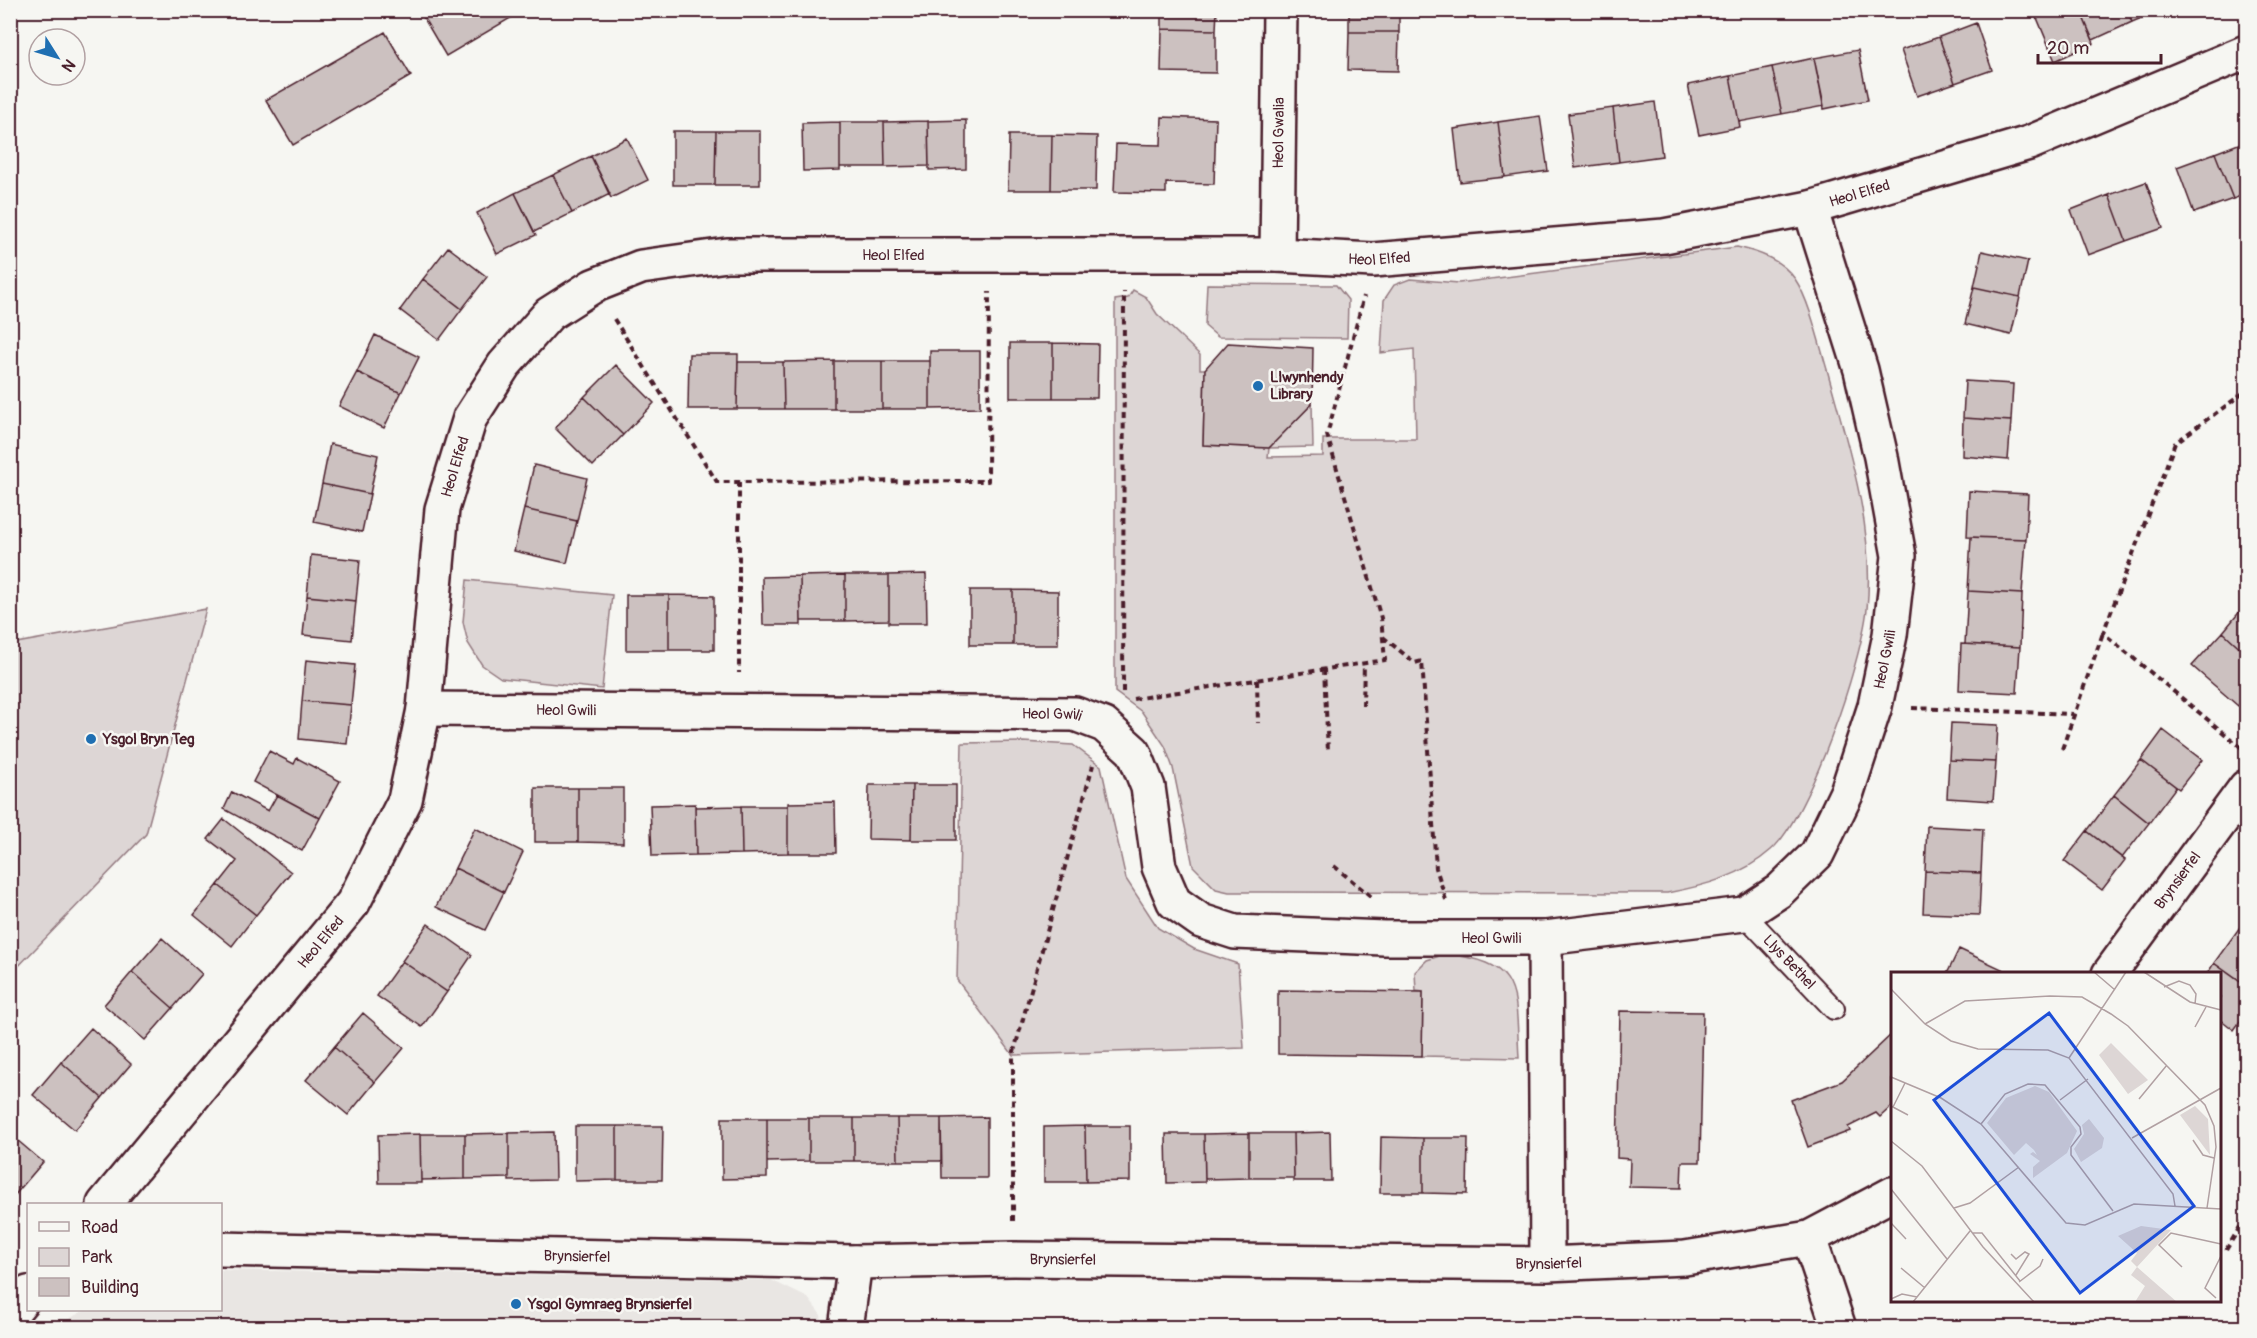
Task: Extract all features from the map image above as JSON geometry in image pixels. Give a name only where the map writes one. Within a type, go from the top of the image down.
[{"type":"street","name":"Heol Gwalia","points":[[1278,255],[1280,10]]},
{"type":"street","name":"Heol Elfed","points":[[108,1203],[353,903],[405,800],[424,709],[442,509],[470,418],[504,365],[549,314],[593,286],[641,267],[727,255],[1278,255],[1373,260],[1664,236],[1810,208],[2029,143],[2247,52]]},
{"type":"street","name":"Heol Gwili","points":[[424,709],[1075,714],[1104,724],[1134,752],[1148,787],[1159,867],[1174,902],[1201,921],[1235,932],[1384,938],[1545,938],[1744,914],[1779,891],[1817,854],[1847,792],[1875,706],[1890,635],[1899,556],[1881,457],[1861,370],[1810,208]]},
{"type":"street","name":"Brynsierfel","points":[[2110,972],[2247,787]]},
{"type":"street","points":[[1545,938],[1547,1264]]},
{"type":"street","name":"Brynsierfel","points":[[222,1249],[855,1262],[1013,1259],[1547,1264],[1685,1258],[1809,1238],[1891,1195]]},
{"type":"street","points":[[1809,1238],[1839,1328]]},
{"type":"street","points":[[846,1328],[855,1262]]},
{"type":"street","points":[[10,1315],[27,1294]]},
{"type":"lane","name":"Llys Bethel","points":[[1744,914],[1834,1009]]},
{"type":"path","points":[[593,286],[717,482],[988,481],[989,255]]},
{"type":"path","points":[[1125,255],[1123,700],[1385,660],[1381,618],[1327,435],[1373,260]]},
{"type":"path","points":[[2062,749],[2073,714],[2175,443],[2247,391]]},
{"type":"path","points":[[739,482],[740,713]]},
{"type":"path","points":[[2103,633],[2247,752]]},
{"type":"path","points":[[1383,637],[1415,663],[1422,662],[1436,868],[1459,939]]},
{"type":"path","points":[[1363,706],[1364,663]]},
{"type":"path","points":[[1324,669],[1328,751]]},
{"type":"path","points":[[1257,680],[1258,723]]},
{"type":"path","points":[[1875,706],[2073,714]]},
{"type":"path","points":[[1013,1259],[1013,1055],[1104,724]]},
{"type":"path","points":[[2226,1250],[2247,1217]]},
{"type":"shaded area","name":"Ysgol Gymraeg Brynsierfel","points":[[222,1270],[771,1280],[808,1298],[821,1315],[823,1327],[54,1327],[83,1311],[222,1311]]},
{"type":"green space","points":[[1737,247],[1762,254],[1784,267],[1795,279],[1810,312],[1852,460],[1864,519],[1868,579],[1863,633],[1844,700],[1817,773],[1802,806],[1786,832],[1771,850],[1748,867],[1722,879],[1667,893],[1229,892],[1216,889],[1193,866],[1173,768],[1165,746],[1142,712],[1115,692],[1115,300],[1128,298],[1133,290],[1146,297],[1157,314],[1200,355],[1200,369],[1205,369],[1203,445],[1269,448],[1268,457],[1323,456],[1323,439],[1416,439],[1414,349],[1381,353],[1384,300],[1394,285],[1410,279],[1459,283]]},
{"type":"green space","points":[[1207,284],[1336,285],[1348,300],[1347,338],[1218,337],[1205,326]]},
{"type":"green space","points":[[1312,404],[1313,447],[1269,448]]},
{"type":"green space","points":[[467,580],[612,595],[602,689],[501,678],[482,665],[468,643],[463,622]]},
{"type":"green space","name":"Ysgol Bryn Teg","points":[[206,609],[146,834],[11,974],[11,644]]},
{"type":"green space","points":[[1023,742],[1073,745],[1101,766],[1126,879],[1158,928],[1194,949],[1238,964],[1244,1048],[1013,1055],[957,980],[962,743]]},
{"type":"green space","points":[[1446,954],[1471,958],[1490,965],[1502,973],[1510,984],[1515,998],[1519,1058],[1422,1056],[1423,992],[1416,991],[1415,972],[1427,960]]},
{"type":"building","points":[[419,10],[524,10],[446,56]]},
{"type":"building","points":[[1162,10],[1217,10],[1216,30],[1162,29]]},
{"type":"building","points":[[1349,10],[1399,10],[1399,32],[1349,32]]},
{"type":"building","points":[[2041,10],[2080,10],[2094,43],[2055,61],[2035,13]]},
{"type":"building","points":[[2080,10],[2127,10],[2132,22],[2093,40]]},
{"type":"building","points":[[2127,10],[2161,10],[2132,22]]},
{"type":"building","points":[[1976,23],[1992,70],[1955,83],[1939,37]]},
{"type":"building","points":[[1162,29],[1216,30],[1216,73],[1161,72]]},
{"type":"building","points":[[385,32],[411,76],[293,145],[266,100]]},
{"type":"building","points":[[1349,32],[1399,32],[1398,71],[1348,70]]},
{"type":"building","points":[[1939,37],[1955,83],[1917,96],[1901,50]]},
{"type":"building","points":[[1858,50],[1868,100],[1824,109],[1814,58]]},
{"type":"building","points":[[1814,58],[1824,106],[1782,114],[1772,67]]},
{"type":"building","points":[[1772,67],[1782,114],[1739,122],[1730,76]]},
{"type":"building","points":[[1730,76],[1740,127],[1699,135],[1688,85]]},
{"type":"building","points":[[1655,102],[1662,156],[1619,162],[1613,108]]},
{"type":"building","points":[[1613,108],[1619,162],[1575,168],[1568,114]]},
{"type":"building","points":[[1540,116],[1548,171],[1505,177],[1498,122]]},
{"type":"building","points":[[1162,117],[1216,119],[1214,184],[1166,183],[1166,193],[1114,192],[1116,144],[1161,145]]},
{"type":"building","points":[[966,120],[966,169],[929,170],[928,121]]},
{"type":"building","points":[[928,121],[929,166],[885,167],[884,122]]},
{"type":"building","points":[[840,122],[884,122],[885,167],[840,167]]},
{"type":"building","points":[[840,122],[840,170],[803,171],[802,123]]},
{"type":"building","points":[[1498,122],[1505,177],[1460,182],[1454,129]]},
{"type":"building","points":[[673,131],[716,131],[715,185],[673,185]]},
{"type":"building","points":[[716,131],[760,131],[760,185],[715,185]]},
{"type":"building","points":[[1009,135],[1052,135],[1051,190],[1008,190]]},
{"type":"building","points":[[1052,135],[1097,136],[1096,190],[1051,190]]},
{"type":"building","points":[[627,138],[648,180],[611,198],[591,156]]},
{"type":"building","points":[[2246,141],[2246,194],[2233,199],[2215,153]]},
{"type":"building","points":[[2215,153],[2233,199],[2194,213],[2177,167]]},
{"type":"building","points":[[591,156],[610,194],[572,213],[553,175]]},
{"type":"building","points":[[553,175],[572,213],[534,232],[515,193]]},
{"type":"building","points":[[2146,182],[2163,228],[2126,241],[2109,195]]},
{"type":"building","points":[[515,193],[536,235],[497,254],[477,213]]},
{"type":"building","points":[[2109,195],[2126,241],[2088,255],[2071,210]]},
{"type":"building","points":[[448,247],[487,277],[462,309],[423,279]]},
{"type":"building","points":[[1982,251],[2028,261],[2020,297],[1974,287]]},
{"type":"building","points":[[423,279],[462,309],[439,340],[400,310]]},
{"type":"building","points":[[1974,287],[2020,297],[2011,335],[1965,324]]},
{"type":"building","points":[[375,335],[419,357],[401,393],[357,372]]},
{"type":"building","points":[[1010,343],[1053,343],[1053,398],[1010,398]]},
{"type":"building","points":[[1053,343],[1098,344],[1097,398],[1053,398]]},
{"type":"building","name":"Llwynhendy Library","points":[[1228,343],[1313,348],[1312,404],[1269,448],[1203,445],[1205,369]]},
{"type":"building","points":[[930,351],[980,351],[980,408],[930,409]]},
{"type":"building","points":[[689,354],[738,354],[737,409],[688,409]]},
{"type":"building","points":[[834,361],[882,361],[882,409],[834,409]]},
{"type":"building","points":[[834,361],[834,409],[784,409],[783,362]]},
{"type":"building","points":[[882,361],[930,361],[930,409],[882,409]]},
{"type":"building","points":[[738,362],[783,362],[784,409],[737,409]]},
{"type":"building","points":[[616,365],[654,403],[623,435],[584,397]]},
{"type":"building","points":[[357,372],[401,393],[384,428],[339,406]]},
{"type":"building","points":[[1965,381],[2013,384],[2011,421],[1963,418]]},
{"type":"building","points":[[584,397],[623,435],[593,466],[555,428]]},
{"type":"building","points":[[1963,418],[2011,421],[2008,460],[1962,456]]},
{"type":"building","points":[[330,444],[378,455],[370,494],[322,484]]},
{"type":"building","points":[[534,465],[587,478],[577,521],[524,509]]},
{"type":"building","points":[[322,484],[370,494],[362,532],[314,522]]},
{"type":"building","points":[[1969,491],[2028,494],[2026,539],[1967,537]]},
{"type":"building","points":[[524,509],[577,521],[567,563],[514,551]]},
{"type":"building","points":[[1971,537],[2026,539],[2022,594],[1968,591]]},
{"type":"building","points":[[311,555],[360,560],[356,601],[307,596]]},
{"type":"building","points":[[926,574],[927,623],[889,623],[889,575]]},
{"type":"building","points":[[845,575],[889,575],[889,620],[845,621]]},
{"type":"building","points":[[845,575],[845,621],[801,621],[800,576]]},
{"type":"building","points":[[800,576],[801,625],[763,625],[762,577]]},
{"type":"building","points":[[970,590],[1013,590],[1013,645],[970,645]]},
{"type":"building","points":[[1013,590],[1058,591],[1058,645],[1013,645]]},
{"type":"building","points":[[1968,591],[2022,594],[2020,647],[1965,644]]},
{"type":"building","points":[[626,595],[669,595],[669,650],[626,650]]},
{"type":"building","points":[[669,595],[714,596],[714,650],[669,650]]},
{"type":"building","points":[[307,596],[356,601],[352,640],[303,635]]},
{"type":"building","points":[[2246,604],[2246,653],[2223,632]]},
{"type":"building","points":[[2223,632],[2246,653],[2246,696],[2238,706],[2192,666]]},
{"type":"building","points":[[1961,644],[2020,647],[2017,693],[1959,690]]},
{"type":"building","points":[[306,660],[355,665],[351,705],[302,701]]},
{"type":"building","points":[[302,701],[351,705],[347,744],[299,739]]},
{"type":"building","points":[[1951,723],[1998,725],[1996,762],[1949,760]]},
{"type":"building","points":[[2163,730],[2202,760],[2179,789],[2141,760]]},
{"type":"building","points":[[269,751],[294,764],[297,758],[340,781],[320,818],[253,782]]},
{"type":"building","points":[[1949,760],[1996,762],[1993,801],[1947,798]]},
{"type":"building","points":[[2141,760],[2176,787],[2149,823],[2114,795]]},
{"type":"building","points":[[869,785],[912,785],[911,840],[868,839]]},
{"type":"building","points":[[912,785],[956,785],[956,840],[911,840]]},
{"type":"building","points":[[535,788],[578,788],[578,842],[535,842]]},
{"type":"building","points":[[578,788],[623,788],[623,843],[578,842]]},
{"type":"building","points":[[232,792],[268,811],[277,795],[320,818],[302,851],[224,809]]},
{"type":"building","points":[[2114,795],[2149,823],[2122,858],[2087,831]]},
{"type":"building","points":[[835,802],[836,853],[788,853],[788,803]]},
{"type":"building","points":[[695,804],[696,855],[652,856],[650,805]]},
{"type":"building","points":[[741,806],[742,854],[696,855],[695,807]]},
{"type":"building","points":[[741,806],[788,806],[788,853],[742,854]]},
{"type":"building","points":[[224,819],[291,872],[256,915],[218,885],[237,861],[208,839]]},
{"type":"building","points":[[1927,826],[1983,829],[1981,873],[1925,871]]},
{"type":"building","points":[[475,828],[523,852],[504,892],[455,868]]},
{"type":"building","points":[[2087,831],[2125,860],[2102,890],[2064,861]]},
{"type":"building","points":[[455,868],[504,892],[485,930],[436,907]]},
{"type":"building","points":[[1925,871],[1981,873],[1979,915],[1923,913]]},
{"type":"building","points":[[218,885],[256,915],[232,946],[194,915]]},
{"type":"building","points":[[428,924],[472,955],[447,992],[402,961]]},
{"type":"building","points":[[2240,927],[2246,931],[2246,986],[2214,963]]},
{"type":"building","points":[[162,938],[202,974],[173,1008],[132,972]]},
{"type":"building","points":[[1959,949],[2004,970],[2003,972],[1948,972]]},
{"type":"building","points":[[402,961],[447,992],[422,1027],[377,996]]},
{"type":"building","points":[[2214,963],[2246,986],[2246,1013],[2234,1030],[2221,1020],[2221,972],[2208,972]]},
{"type":"building","points":[[132,972],[173,1008],[145,1040],[104,1005]]},
{"type":"building","points":[[1278,990],[1423,992],[1422,1056],[1278,1054]]},
{"type":"building","points":[[1620,1011],[1703,1012],[1700,1162],[1682,1162],[1681,1188],[1629,1187],[1630,1159],[1617,1158]]},
{"type":"building","points":[[363,1013],[404,1048],[375,1082],[334,1047]]},
{"type":"building","points":[[91,1028],[131,1064],[102,1098],[61,1062]]},
{"type":"building","points":[[1891,1035],[1891,1107],[1880,1117],[1876,1113],[1848,1127],[1850,1131],[1808,1147],[1791,1100],[1842,1081]]},
{"type":"building","points":[[334,1047],[375,1082],[348,1115],[306,1080]]},
{"type":"building","points":[[61,1062],[102,1098],[75,1130],[33,1095]]},
{"type":"building","points":[[987,1117],[987,1178],[942,1178],[941,1118]]},
{"type":"building","points":[[722,1118],[767,1118],[767,1178],[722,1179]]},
{"type":"building","points":[[767,1118],[809,1118],[809,1161],[767,1162]]},
{"type":"building","points":[[809,1118],[854,1118],[854,1161],[809,1161]]},
{"type":"building","points":[[854,1118],[897,1118],[898,1161],[854,1161]]},
{"type":"building","points":[[897,1118],[941,1118],[941,1161],[898,1161]]},
{"type":"building","points":[[575,1126],[617,1126],[617,1180],[575,1181]]},
{"type":"building","points":[[617,1126],[663,1126],[662,1180],[617,1180]]},
{"type":"building","points":[[1085,1126],[1086,1182],[1044,1182],[1044,1127]]},
{"type":"building","points":[[1085,1126],[1130,1126],[1130,1181],[1086,1182]]},
{"type":"building","points":[[554,1132],[555,1180],[509,1181],[509,1133]]},
{"type":"building","points":[[1330,1132],[1331,1181],[1294,1181],[1293,1133]]},
{"type":"building","points":[[509,1133],[509,1178],[465,1179],[465,1134]]},
{"type":"building","points":[[1249,1133],[1293,1133],[1294,1178],[1249,1178]]},
{"type":"building","points":[[1249,1133],[1249,1178],[1205,1179],[1204,1134]]},
{"type":"building","points":[[10,1134],[43,1162],[14,1196],[10,1193]]},
{"type":"building","points":[[420,1134],[465,1134],[465,1179],[421,1180]]},
{"type":"building","points":[[420,1134],[421,1183],[379,1183],[378,1135]]},
{"type":"building","points":[[1166,1134],[1204,1134],[1205,1182],[1167,1183]]},
{"type":"building","points":[[1381,1137],[1423,1138],[1423,1193],[1380,1193]]},
{"type":"building","points":[[1423,1138],[1468,1138],[1467,1194],[1423,1193]]},
{"type":"place","name":"Llwynhendy Library","points":[[1258,386]]},
{"type":"place","name":"Ysgol Bryn Teg","points":[[91,739]]},
{"type":"place","name":"Ysgol Gymraeg Brynsierfel","points":[[516,1304]]}]
